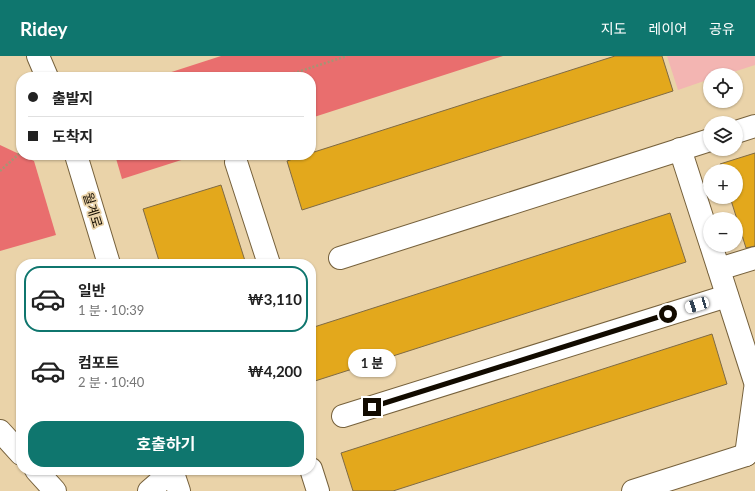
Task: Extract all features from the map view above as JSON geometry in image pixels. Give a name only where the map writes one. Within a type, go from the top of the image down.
[{"type":"street","points":[[38,56],[45,72]]},
{"type":"street","points":[[743,130],[755,126]]},
{"type":"street","points":[[340,258],[703,142]]},
{"type":"street","points":[[680,150],[703,221]]},
{"type":"street","name":"월계로","points":[[78,160],[107,259]]},
{"type":"street","points":[[236,162],[267,259]]},
{"type":"street","points":[[713,252],[755,382]]},
{"type":"street","points":[[719,270],[755,258]]},
{"type":"street","points":[[343,416],[727,296]]},
{"type":"street","points":[[633,491],[751,460],[755,389]]},
{"type":"street","points":[[0,431],[16,449]]},
{"type":"street","points":[[41,475],[55,491]]},
{"type":"street","points":[[313,475],[318,491]]},
{"type":"street","points":[[149,491],[174,477]]},
{"type":"path","points":[[297,72],[347,56]]},
{"type":"path","points":[[0,171],[16,157]]},
{"type":"shaded area","points":[[221,56],[503,56],[316,116],[316,72],[171,72]]},
{"type":"shaded area","points":[[667,56],[755,56],[755,65],[743,69],[703,68],[703,81],[678,90]]},
{"type":"shaded area","points":[[0,145],[16,153],[16,160],[34,161],[56,235],[0,251]]},
{"type":"shaded area","points":[[116,160],[181,160],[122,179]]},
{"type":"building","points":[[615,56],[662,56],[673,91],[302,210],[287,161],[316,160],[316,151]]},
{"type":"building","points":[[755,153],[755,246],[746,248],[743,238],[743,212],[735,212],[732,204],[743,204],[743,164],[720,164]]},
{"type":"building","points":[[221,185],[244,259],[158,259],[143,209]]},
{"type":"building","points":[[670,213],[686,262],[316,381],[316,326]]},
{"type":"building","points":[[712,334],[727,384],[393,491],[353,491],[341,453]]},
{"type":"route","points":[[372,407],[668,314]]}]
